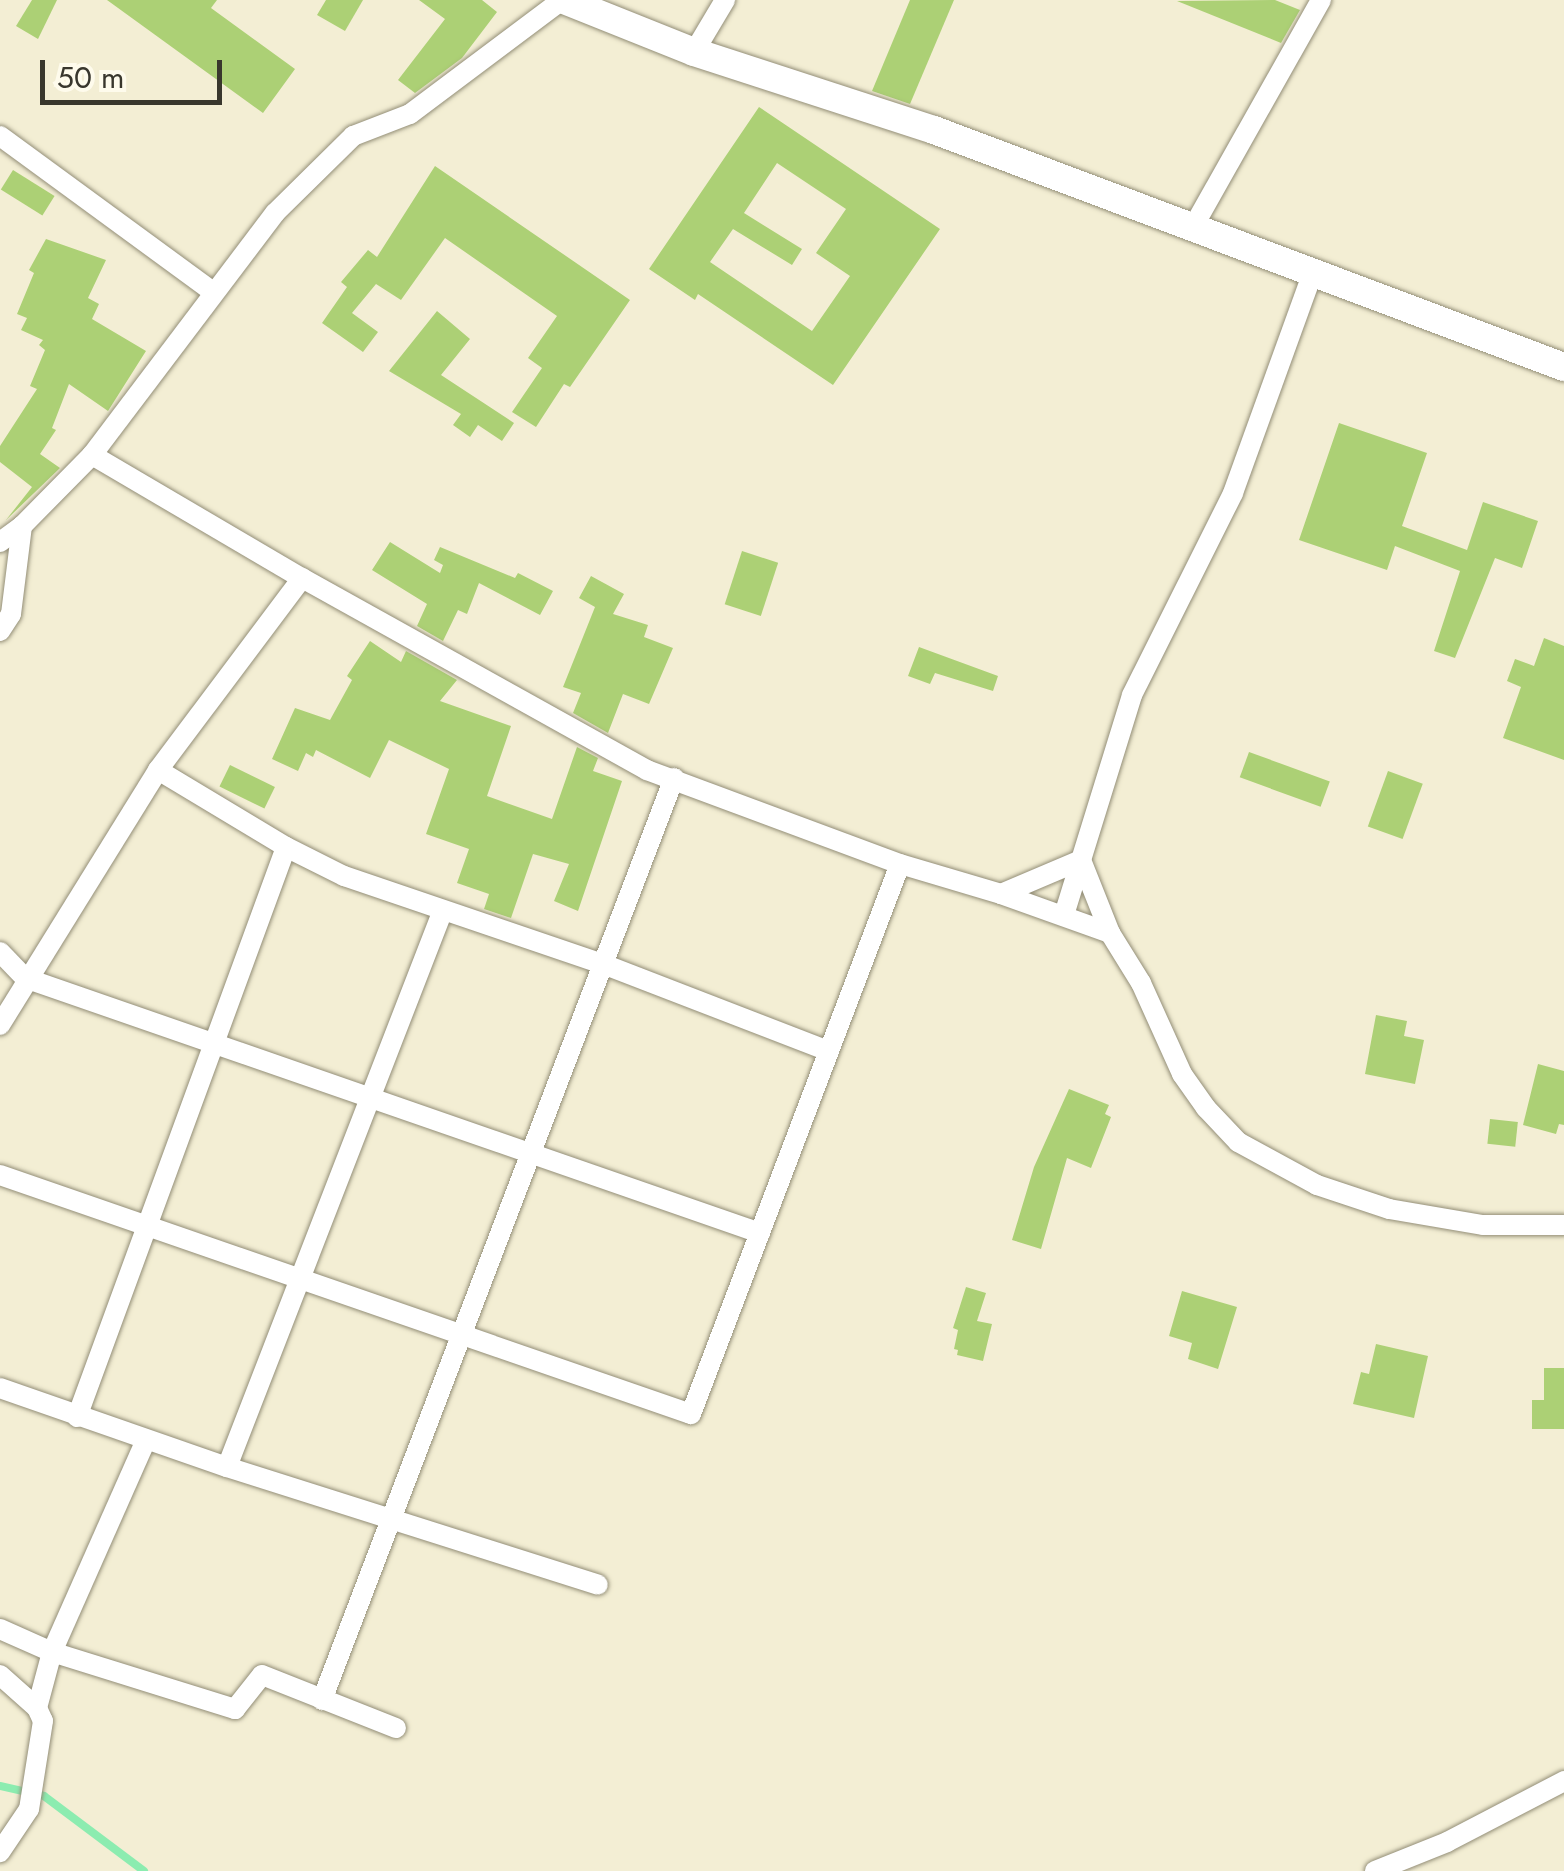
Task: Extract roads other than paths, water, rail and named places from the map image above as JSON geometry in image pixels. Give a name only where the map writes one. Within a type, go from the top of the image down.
[{"type":"main road","points":[[563,0],[694,52],[934,130],[1564,367]]},
{"type":"street","points":[[0,542],[22,526],[92,455],[212,291],[275,213],[353,136],[410,114],[563,0]]},
{"type":"street","points":[[694,52],[725,0]]},
{"type":"street","points":[[1192,229],[1320,0]]},
{"type":"street","points":[[0,136],[212,291]]},
{"type":"street","points":[[1064,916],[1132,695],[1233,493],[1312,275]]},
{"type":"street","points":[[92,455],[302,578],[647,770],[900,864],[1001,894],[1110,933]]},
{"type":"street","points":[[0,632],[11,614],[22,526]]},
{"type":"street","points":[[0,1024],[25,978],[158,770],[302,578]]},
{"type":"street","points":[[158,770],[286,847],[344,876],[603,964],[829,1051]]},
{"type":"street","points":[[322,1700],[674,778]]},
{"type":"street","points":[[77,1418],[286,847]]},
{"type":"street","points":[[1001,894],[1081,860]]},
{"type":"street","points":[[1081,860],[1110,933],[1141,983],[1182,1074],[1238,1142],[1318,1184],[1389,1209],[1483,1224],[1564,1225]]},
{"type":"street","points":[[0,1175],[691,1414],[900,864]]},
{"type":"street","points":[[227,1467],[443,910]]},
{"type":"street","points":[[0,952],[25,978],[760,1233]]},
{"type":"street","points":[[0,1388],[77,1418],[598,1585]]},
{"type":"street","points":[[37,1708],[52,1652],[146,1440]]},
{"type":"street","points":[[0,1629],[52,1652],[236,1709],[262,1675],[396,1728]]},
{"type":"street","points":[[0,1674],[37,1708],[43,1722],[29,1809],[0,1852]]},
{"type":"street","points":[[1375,1871],[1447,1842],[1564,1781]]},
{"type":"waterway","points":[[0,1786],[44,1796],[144,1871]]}]
